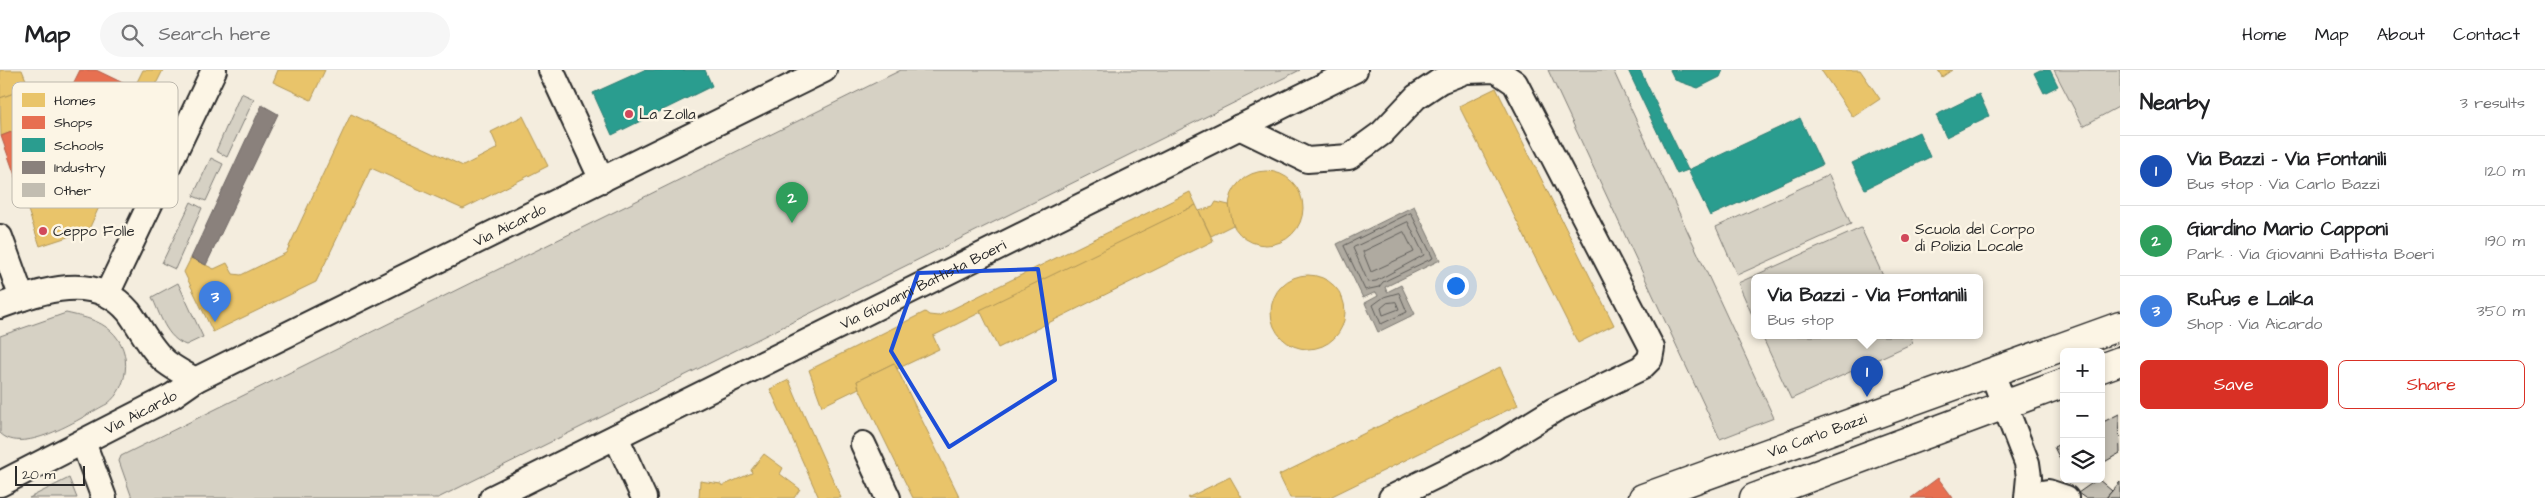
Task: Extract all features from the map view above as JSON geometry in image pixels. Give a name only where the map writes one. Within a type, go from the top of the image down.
[{"type":"main road","name":"Via Carlo Bazzi","points":[[1643,498],[2120,326]]},
{"type":"main road","points":[[2105,367],[2120,361]]},
{"type":"main road","points":[[1754,498],[2060,384]]},
{"type":"street","points":[[178,145],[214,70]]},
{"type":"street","points":[[551,70],[602,180]]},
{"type":"street","name":"Via Aicardo","points":[[0,484],[172,396],[195,380],[824,70]]},
{"type":"street","name":"Via Giovanni Battista Boeri","points":[[492,498],[1355,70]]},
{"type":"street","points":[[1239,127],[1307,160],[1349,157],[1382,133],[1416,97],[1440,80],[1466,71],[1496,70],[1516,83],[1652,348],[1650,360],[1641,368],[1554,410],[1489,450],[1392,498]]},
{"type":"street","points":[[0,306],[57,288],[87,288],[107,294],[148,208]]},
{"type":"street","points":[[0,237],[22,298]]},
{"type":"street","name":"Via Aicardo","points":[[107,294],[128,311],[164,361],[195,380]]},
{"type":"street","points":[[1992,372],[2027,463],[2029,477],[2027,496],[2048,492],[2066,498]]},
{"type":"street","points":[[616,437],[644,498]]},
{"type":"street","points":[[83,442],[104,498]]},
{"type":"street","points":[[863,444],[888,498]]},
{"type":"highlighted area","points":[[1038,269],[1055,380],[949,447],[891,351],[918,273]]},
{"type":"shaded area","points":[[901,70],[1300,70],[438,498],[132,498],[119,461],[121,456]]},
{"type":"shaded area","points":[[1548,70],[1613,70],[1774,418],[1720,439]]},
{"type":"shaded area","points":[[2054,70],[2120,70],[2120,106],[2083,126]]},
{"type":"shaded area","points":[[241,93],[254,99],[227,157],[216,151]]},
{"type":"shaded area","points":[[211,158],[223,164],[206,201],[193,196]]},
{"type":"shaded area","points":[[1829,175],[1851,224],[1737,275],[1716,227]]},
{"type":"shaded area","points":[[191,202],[202,208],[175,269],[162,263]]},
{"type":"shaded area","points":[[1861,228],[1882,274],[1758,274]]},
{"type":"shaded area","points":[[1751,277],[1751,312],[1738,283]]},
{"type":"shaded area","points":[[178,283],[203,337],[186,345],[173,337],[161,318],[152,297]]},
{"type":"shaded area","points":[[66,313],[97,322],[115,335],[125,355],[126,366],[121,387],[107,404],[69,425],[38,438],[11,439],[0,433],[0,336]]},
{"type":"shaded area","points":[[1763,339],[1911,339],[1913,343],[1791,399]]},
{"type":"shaded area","points":[[69,478],[77,498],[29,498]]},
{"type":"water","points":[[1414,206],[1440,260],[1385,287],[1387,292],[1401,285],[1415,314],[1378,332],[1365,303],[1378,296],[1376,292],[1363,298],[1337,244]]},
{"type":"building: Homes","points":[[0,70],[22,70],[26,80],[24,82],[12,82],[12,94],[0,98]]},
{"type":"building: Homes","points":[[143,70],[163,70],[157,82],[137,82]]},
{"type":"building: Homes","points":[[278,70],[325,70],[311,100],[273,82]]},
{"type":"building: Homes","points":[[1821,70],[1860,70],[1880,99],[1853,117]]},
{"type":"building: Homes","points":[[1938,70],[1952,70],[1942,77]]},
{"type":"building: Homes","points":[[1496,88],[1614,325],[1578,343],[1459,106]]},
{"type":"building: Homes","points":[[12,94],[12,132],[1,136],[0,98]]},
{"type":"building: Homes","points":[[351,114],[463,166],[498,148],[491,132],[523,116],[548,166],[463,209],[371,168],[316,282],[213,332],[184,272],[191,258],[214,269],[227,263],[233,274],[241,275],[286,253]]},
{"type":"building: Homes","points":[[1266,171],[1280,174],[1292,182],[1300,194],[1303,208],[1300,222],[1292,234],[1280,242],[1266,245],[1252,242],[1240,234],[1232,222],[1229,208],[1232,194],[1240,182],[1252,174]]},
{"type":"building: Homes","points":[[1190,192],[1196,205],[933,336],[939,349],[897,369],[894,363],[857,381],[859,388],[822,406],[809,370],[925,312],[929,315],[938,316]]},
{"type":"building: Homes","points":[[1216,202],[1229,205],[1233,225],[1211,236],[1199,211],[1213,207]]},
{"type":"building: Homes","points":[[1196,205],[1213,241],[998,348],[980,310]]},
{"type":"building: Homes","points":[[34,208],[99,208],[90,227],[83,232],[40,246],[28,210]]},
{"type":"building: Homes","points":[[1308,275],[1322,278],[1334,286],[1342,298],[1345,312],[1342,326],[1334,338],[1322,346],[1308,349],[1294,346],[1282,338],[1274,326],[1271,312],[1274,298],[1282,286],[1294,278]]},
{"type":"building: Homes","points":[[894,363],[960,498],[913,498],[859,388],[857,381]]},
{"type":"building: Homes","points":[[1500,367],[1518,405],[1328,498],[1290,498],[1279,475]]},
{"type":"building: Homes","points":[[789,380],[841,498],[819,498],[770,389]]},
{"type":"building: Homes","points":[[764,454],[783,468],[780,474],[800,489],[794,498],[699,498],[700,481],[721,484],[722,486],[752,473],[751,470]]},
{"type":"building: Homes","points":[[1230,477],[1242,498],[1187,498]]},
{"type":"building: Shops","points":[[80,70],[96,70],[121,82],[74,82]]},
{"type":"building: Shops","points":[[12,132],[12,167],[1,136]]},
{"type":"building: Shops","points":[[1938,478],[1953,498],[1911,498]]},
{"type":"building: Schools","name":"La Zolla","points":[[644,70],[705,70],[712,86],[612,135],[593,93]]},
{"type":"building: Schools","points":[[1628,70],[1640,70],[1688,170],[1677,174]]},
{"type":"building: Schools","points":[[1670,70],[1723,70],[1720,77],[1698,88],[1675,80]]},
{"type":"building: Schools","points":[[2040,70],[2050,70],[2058,86],[2044,93],[2034,73]]},
{"type":"building: Schools","points":[[1979,94],[1989,116],[1946,137],[1936,115]]},
{"type":"building: Schools","points":[[1800,118],[1822,165],[1710,216],[1688,170]]},
{"type":"building: Schools","points":[[1919,132],[1930,157],[1865,189],[1852,163]]},
{"type":"building: Industry","points":[[262,105],[278,114],[206,265],[191,258]]},
{"type":"building: Other","points":[[2119,414],[2120,453],[2105,462],[2105,438],[2105,421]]},
{"type":"building: Other","points":[[2060,444],[2060,459],[2054,447]]},
{"type":"building: Other","points":[[2120,482],[2120,498],[2106,498],[2112,491]]},
{"type":"building: Other","points":[[2092,483],[2103,483],[2112,491],[2106,498],[2085,498],[2078,493]]},
{"type":"place","name":"La Zolla","points":[[629,114]]},
{"type":"place","name":"Giardino Mario Capponi","points":[[792,223]]},
{"type":"place","name":"Ceppo Folle","points":[[43,231]]},
{"type":"place","name":"Scuola del Corpo di Polizia Locale","points":[[1905,238]]},
{"type":"place","name":"Rufus e Laika","points":[[215,322]]},
{"type":"place","name":"Via Bazzi - Via Fontanili","points":[[1867,397]]}]
